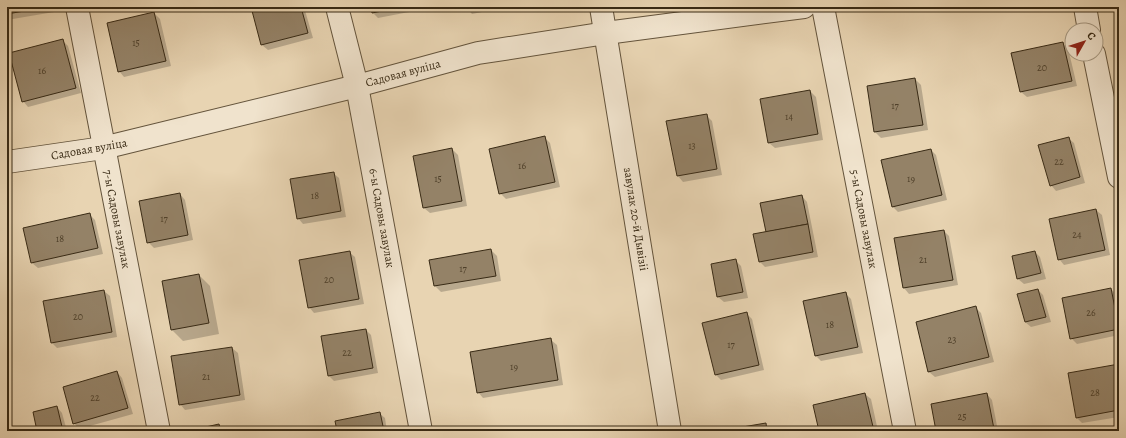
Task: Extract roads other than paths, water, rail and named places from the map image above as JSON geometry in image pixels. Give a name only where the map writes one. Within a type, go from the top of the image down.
[{"type":"street","name":"7-ы Садовы завулак","points":[[77,7],[159,431]]},
{"type":"street","name":"6-ы Садовы завулак","points":[[337,7],[357,86],[421,431]]},
{"type":"street","name":"завулак 20-й Дывізіі","points":[[601,7],[670,431]]},
{"type":"street","name":"Садовая вуліца","points":[[7,162],[104,148],[357,86],[478,53],[606,33],[804,7]]},
{"type":"street","name":"5-ы Садовы завулак","points":[[823,7],[906,431]]},
{"type":"street","points":[[1085,7],[1088,22]]},
{"type":"street","points":[[1096,62],[1119,177]]}]
